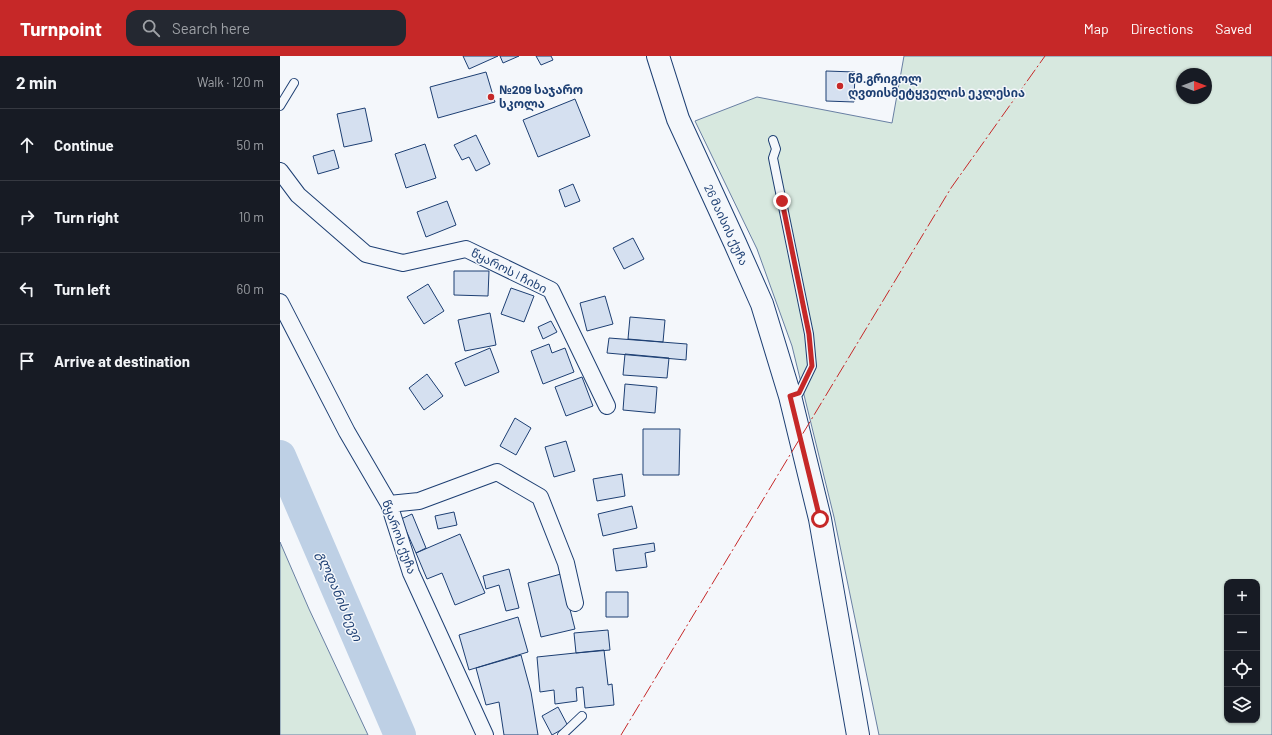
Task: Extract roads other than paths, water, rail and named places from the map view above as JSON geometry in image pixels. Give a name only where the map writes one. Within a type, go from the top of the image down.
[{"type":"main road","name":"26 მაისის ქუჩა","points":[[658,56],[678,119],[762,304],[790,396],[820,519],[858,735]]},
{"type":"street","name":"წყაროს I ჩიხი","points":[[280,171],[298,195],[366,254],[403,263],[466,249],[550,290],[607,406]]},
{"type":"street","name":"წყაროს ქუჩა","points":[[280,302],[347,432],[389,504],[411,573],[485,735]]},
{"type":"street","points":[[389,504],[419,501],[497,472],[540,497],[566,563],[575,603]]},
{"type":"lane","points":[[280,106],[294,83]]},
{"type":"lane","points":[[773,140],[776,149],[773,158],[809,334],[812,366],[799,393],[790,396]]},
{"type":"lane","points":[[562,735],[582,716]]},
{"type":"waterway","name":"გლდანის ხევი","points":[[280,456],[400,735]]},
{"type":"place","name":"წმ.გრიგოლ ღვთისმეტყველის ეკლესია","points":[[840,86]]},
{"type":"place","name":"№209 საჯარო სკოლა","points":[[491,97]]}]
